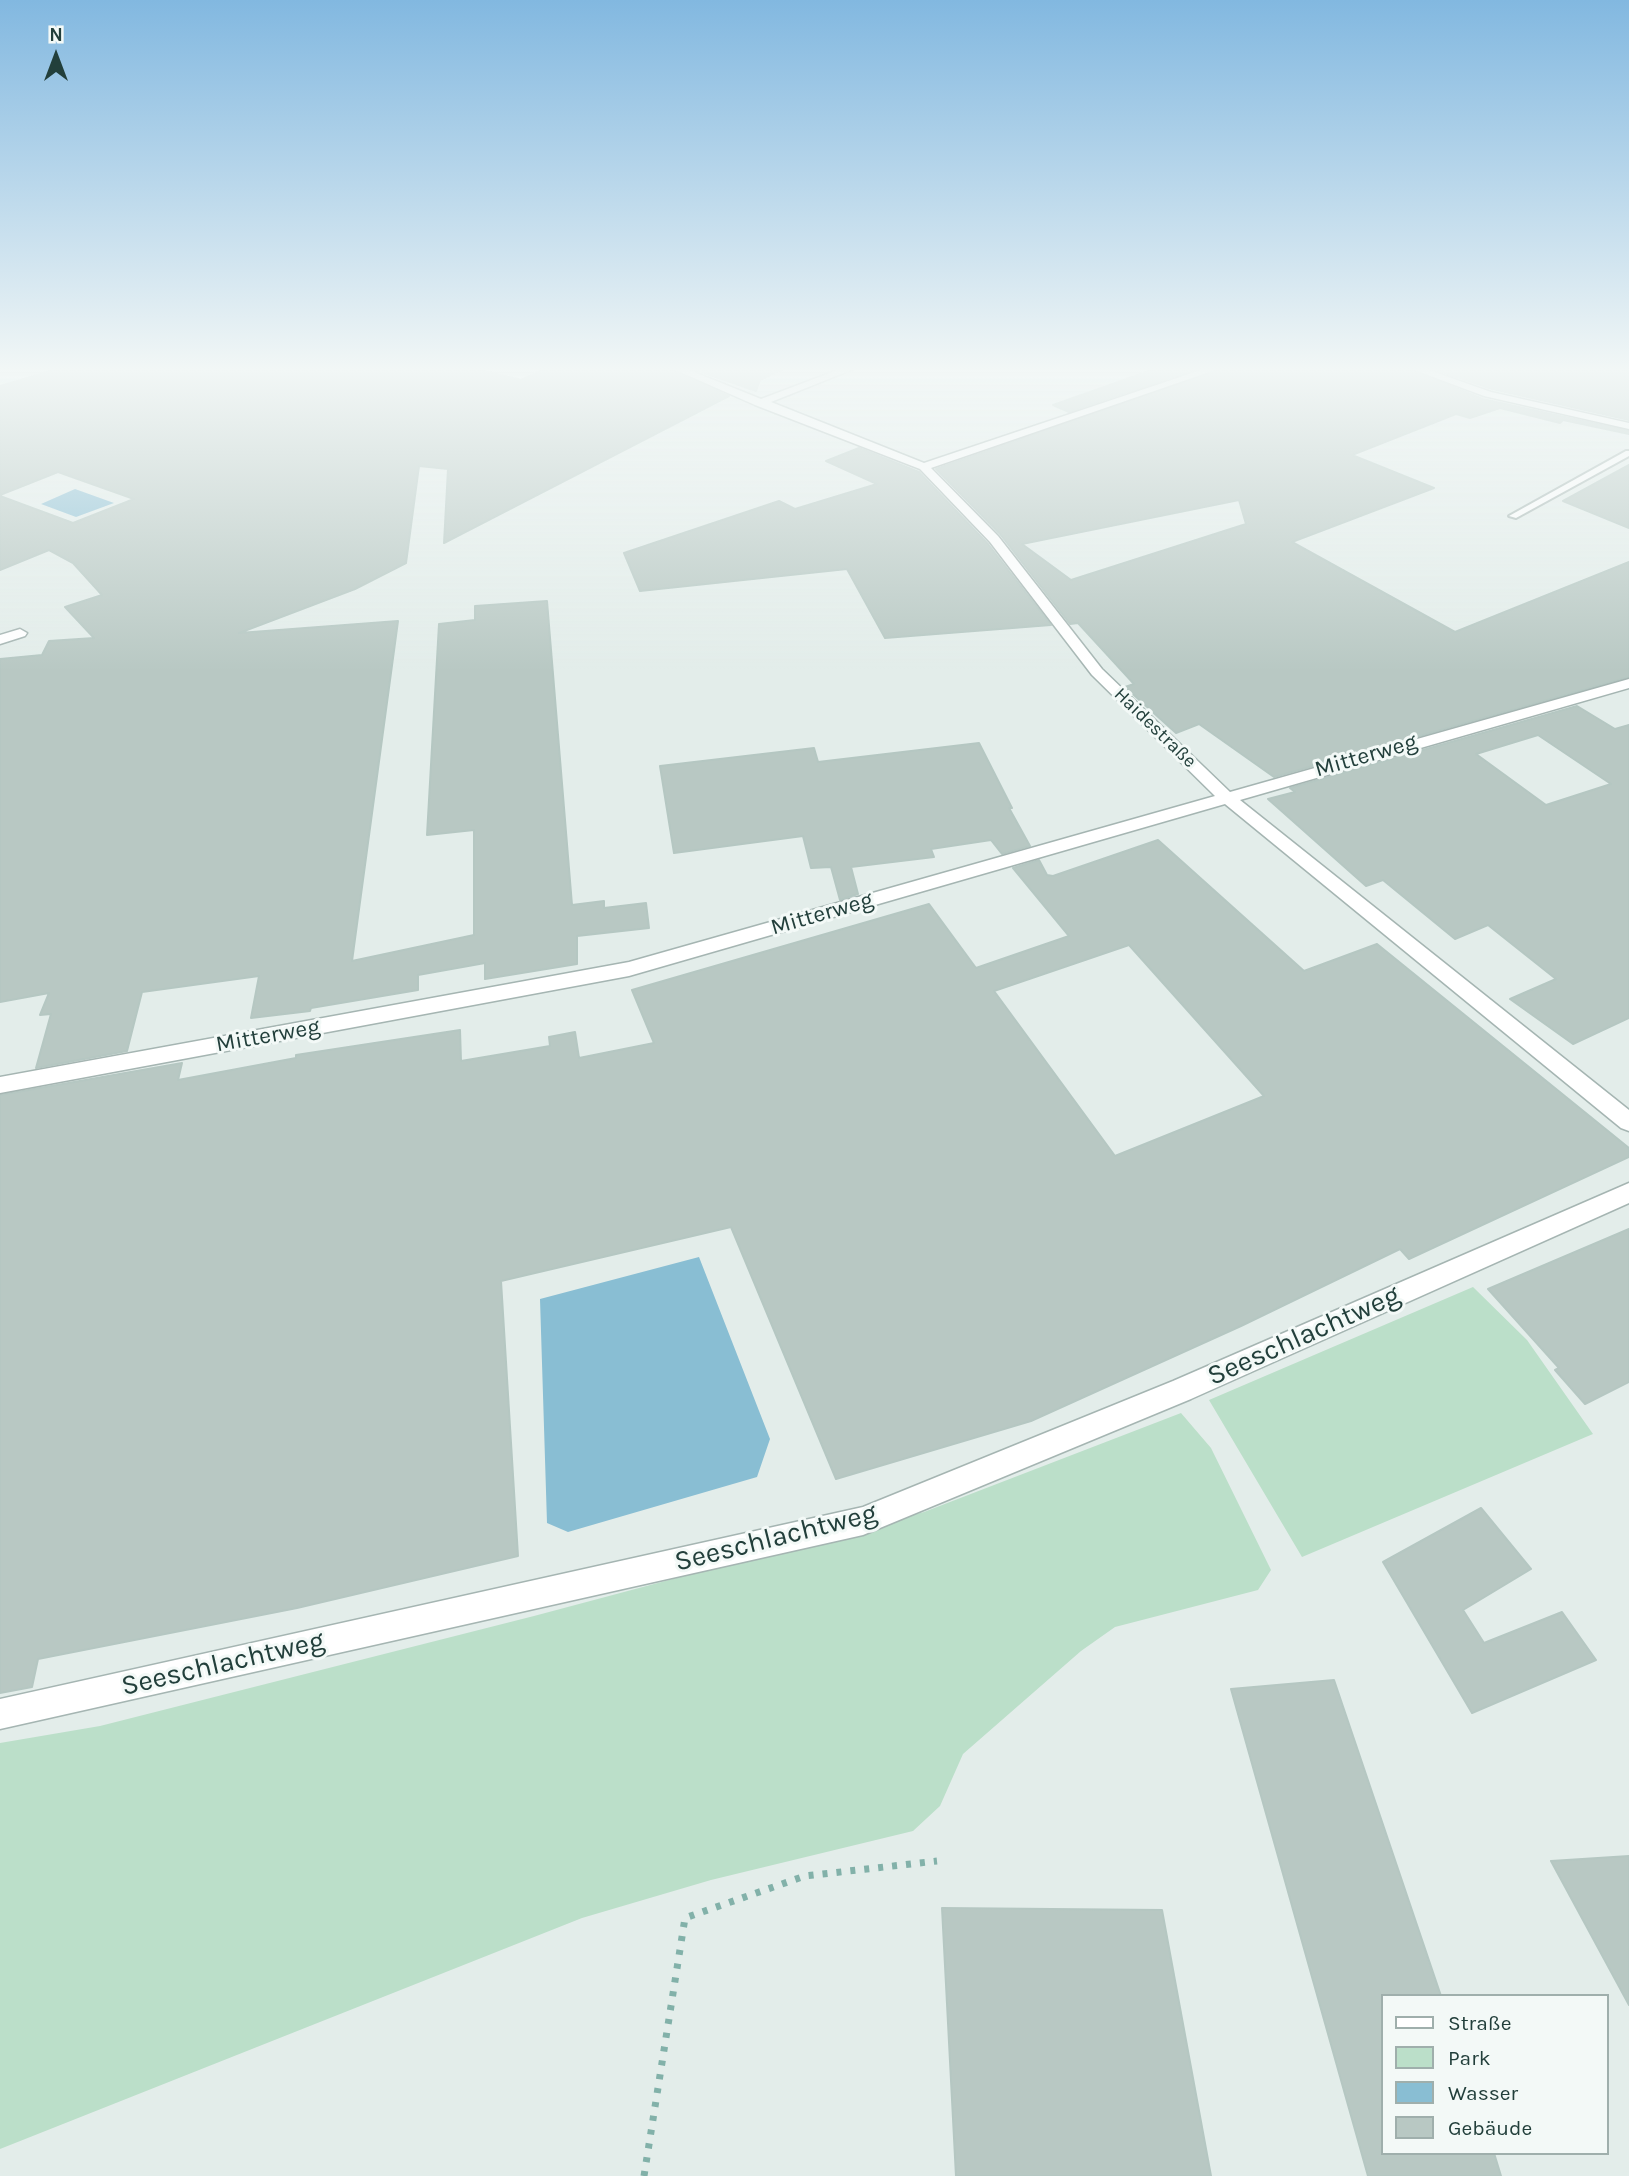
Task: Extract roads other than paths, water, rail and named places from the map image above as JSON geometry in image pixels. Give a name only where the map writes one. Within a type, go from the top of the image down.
[{"type":"street","name":"Haidestraße","points":[[926,470],[994,540],[1097,672],[1225,796],[1629,1122]]},
{"type":"street","points":[[0,640],[20,633]]},
{"type":"street","name":"Mitterweg","points":[[0,1085],[629,969],[1045,851],[1225,796],[1629,683]]},
{"type":"street","name":"Seeschlachtweg","points":[[0,1714],[863,1521],[1182,1390],[1629,1193]]},
{"type":"lane","points":[[1513,516],[1599,470]]},
{"type":"water","points":[[75,489],[114,503],[76,517],[41,504]]},
{"type":"water","points":[[699,1257],[770,1439],[757,1477],[568,1532],[547,1523],[540,1299]]}]
